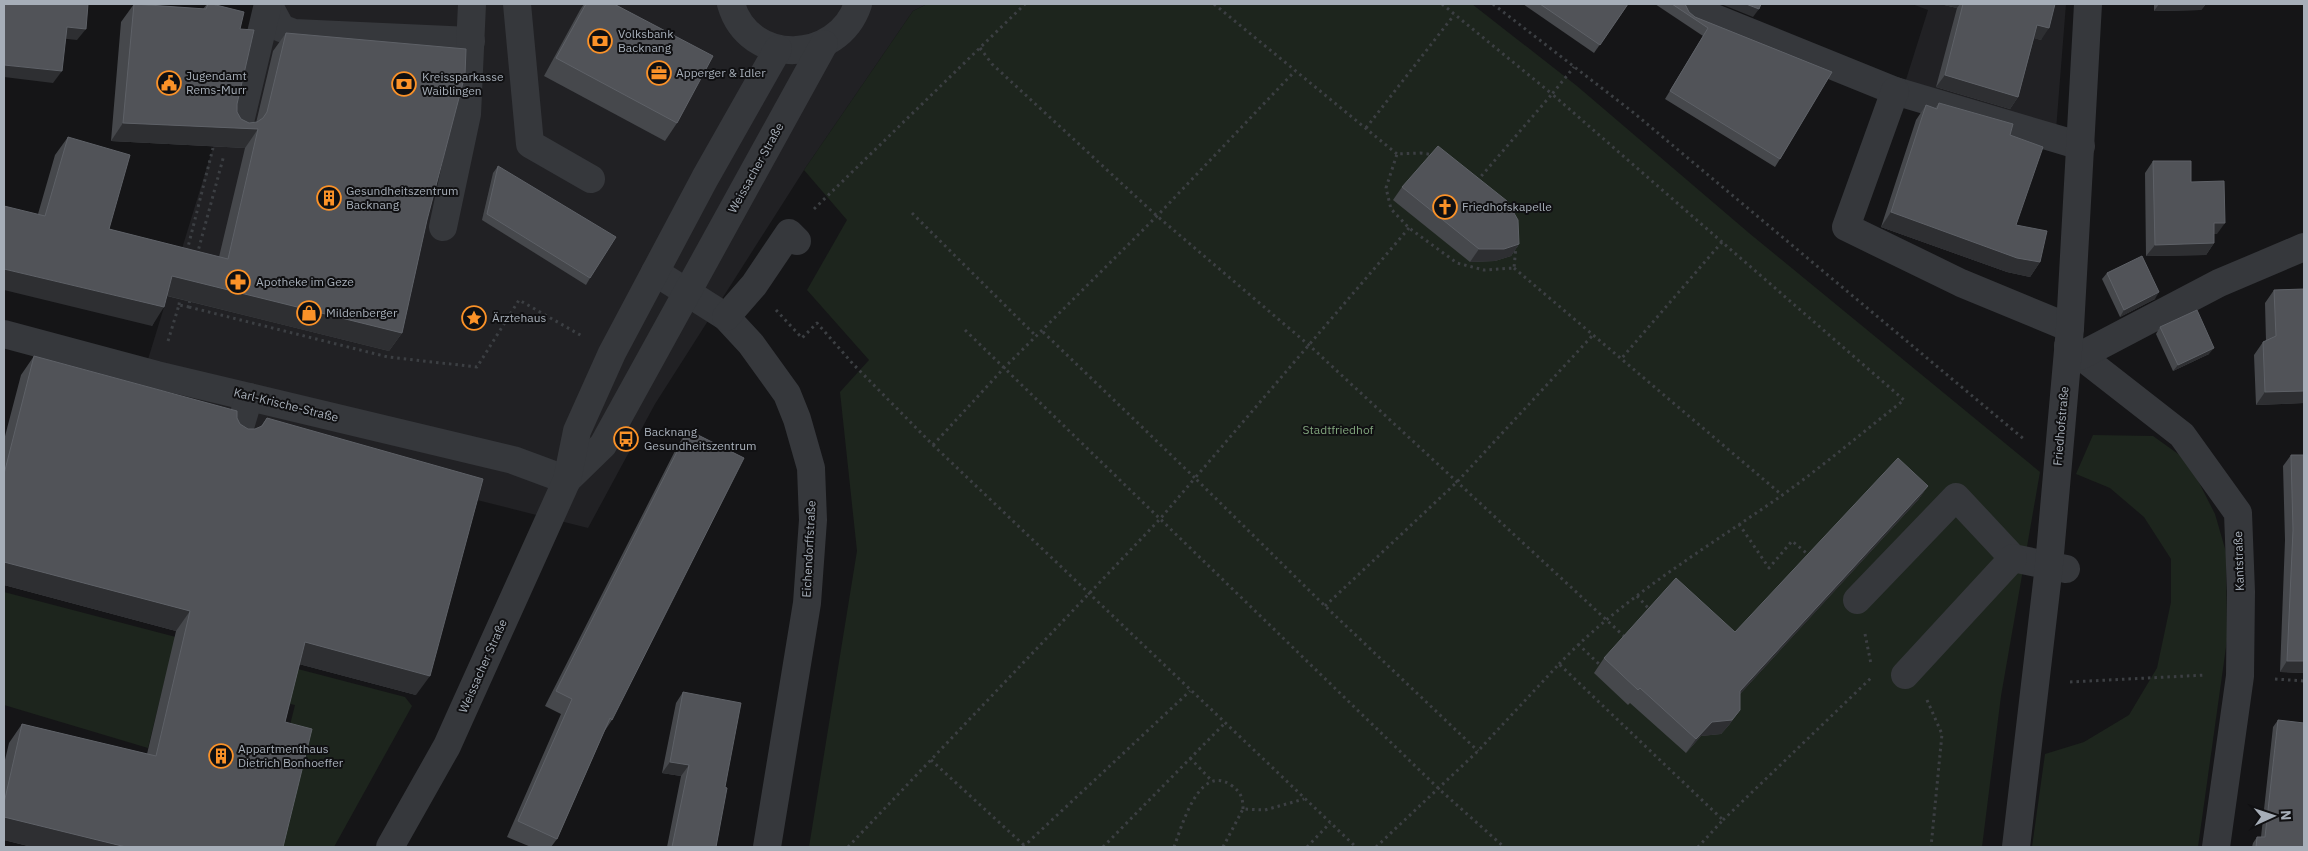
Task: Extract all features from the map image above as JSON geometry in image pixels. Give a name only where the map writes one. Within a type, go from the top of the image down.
[{"type":"street","points":[[268,4],[281,28],[294,33],[471,41]]},
{"type":"street","points":[[239,126],[268,4]]},
{"type":"street","points":[[443,227],[467,114],[472,4]]},
{"type":"street","points":[[517,4],[530,144],[591,179]]},
{"type":"street","points":[[731,4],[744,28],[760,41],[778,49],[793,50],[810,49],[824,44],[841,31],[854,15],[858,4]]},
{"type":"street","name":"Friedhofstraße","points":[[2016,847],[2035,684],[2057,567],[2058,468],[2073,343],[2088,4]]},
{"type":"street","points":[[1695,10],[1895,91],[2081,146]]},
{"type":"street","name":"Weissacher Straße","points":[[567,480],[603,445],[824,44]]},
{"type":"street","name":"Weissacher Straße","points":[[390,847],[447,746],[567,480],[577,431],[612,353],[778,49]]},
{"type":"street","name":"Kantstraße","points":[[1895,91],[1846,227],[1961,283],[2073,343],[2182,435],[2238,513],[2241,592],[2240,676],[2216,847]]},
{"type":"street","points":[[726,318],[793,237]]},
{"type":"street","points":[[2073,343],[2219,284],[2304,247]]},
{"type":"street","points":[[655,272],[689,292]]},
{"type":"street","name":"Eichendorffstraße","points":[[689,292],[726,318],[751,344],[787,394],[797,418],[811,468],[813,520],[807,603],[767,847]]},
{"type":"street","name":"Karl-Krische-Straße","points":[[4,334],[157,375],[513,460],[567,480]]},
{"type":"street","points":[[238,434],[249,397]]},
{"type":"street","points":[[1857,600],[1956,497],[2013,558],[2057,567]]},
{"type":"street","points":[[1905,675],[2013,558]]},
{"type":"path","points":[[793,237],[1025,4]]},
{"type":"path","points":[[1214,4],[1397,154],[1420,153],[1443,156],[1503,207],[1517,235],[1514,268]]},
{"type":"path","points":[[1376,847],[1478,751],[1578,644],[1637,596],[1782,495],[1904,400],[1552,94],[1442,4]]},
{"type":"path","points":[[1493,4],[1634,113],[2058,468]]},
{"type":"path","points":[[1366,128],[1454,15]]},
{"type":"path","points":[[980,48],[992,64],[1157,216],[1310,346],[1627,640]]},
{"type":"path","points":[[1475,183],[1574,67]]},
{"type":"path","points":[[933,445],[1004,368],[1157,216],[1295,71]]},
{"type":"path","points":[[187,254],[215,140]]},
{"type":"path","points":[[196,260],[225,150]]},
{"type":"path","points":[[1397,154],[1386,188],[1391,209],[1409,228],[1457,263],[1484,270],[1514,268],[1782,495]]},
{"type":"path","points":[[912,213],[1036,336]]},
{"type":"path","points":[[848,847],[1160,519],[1409,228]]},
{"type":"path","points":[[1621,360],[1722,242]]},
{"type":"path","points":[[754,286],[802,338],[817,323],[853,364],[933,445],[1356,847]]},
{"type":"path","points":[[188,307],[191,288]]},
{"type":"path","points":[[157,375],[179,305],[181,289]]},
{"type":"path","points":[[179,305],[388,358],[477,367],[519,300],[583,336]]},
{"type":"path","points":[[965,330],[1439,789],[1504,847]]},
{"type":"path","points":[[1041,330],[1325,606],[1478,751]]},
{"type":"path","points":[[1325,606],[1457,482],[1592,336]]},
{"type":"path","points":[[1739,524],[1770,568],[1792,541],[1798,545]]},
{"type":"path","points":[[1637,596],[1656,615]]},
{"type":"path","points":[[1578,644],[1606,671]]},
{"type":"path","points":[[1559,664],[1723,820]]},
{"type":"path","points":[[2035,684],[2215,674]]},
{"type":"path","points":[[1698,847],[1723,820],[1874,675],[1905,675],[1930,704],[1942,734],[1931,847]]},
{"type":"path","points":[[931,760],[1024,847],[1190,690]]},
{"type":"path","points":[[1103,847],[1224,723]]},
{"type":"path","points":[[1190,758],[1212,781],[1226,782],[1237,790],[1243,798],[1243,808],[1223,847]]},
{"type":"path","points":[[1174,847],[1183,822],[1198,792],[1212,781]]},
{"type":"path","points":[[1243,808],[1265,810],[1305,799]]},
{"type":"path","points":[[1307,847],[1330,823]]},
{"type":"shaded area","points":[[257,4],[927,4],[913,11],[804,170],[655,404],[588,528],[469,498],[134,405]]},
{"type":"shaded area","points":[[1912,4],[2066,4],[2056,130],[1904,86],[1928,10]]},
{"type":"green space","name":"Stadtfriedhof","points":[[927,4],[1472,4],[1577,86],[1749,233],[2040,472],[2001,696],[1982,847],[809,847],[857,551],[840,392],[869,360],[807,290],[847,220],[804,170],[913,11]]},
{"type":"green space","points":[[2093,435],[2153,436],[2188,461],[2215,514],[2226,552],[2227,640],[2198,847],[2032,847],[2045,754],[2084,742],[2129,715],[2157,668],[2171,602],[2171,559],[2144,517],[2110,488],[2076,474]]},
{"type":"green space","points":[[4,592],[405,697],[412,706],[334,847],[282,847],[285,745],[295,705],[165,679],[148,748],[4,705]]},
{"type":"building","points":[[4,4],[88,4],[86,29],[67,27],[62,71],[4,65]]},
{"type":"building","points":[[134,4],[206,9],[208,4],[212,4],[244,12],[240,29],[254,30],[237,104],[237,112],[241,119],[249,123],[257,122],[267,112],[286,33],[466,49],[465,75],[427,220],[402,333],[172,276],[164,307],[4,269],[4,206],[45,216],[68,137],[130,155],[109,229],[228,259],[258,129],[123,123]]},
{"type":"building","points":[[586,4],[614,4],[713,56],[677,123],[556,58]]},
{"type":"building","points":[[1540,4],[1628,4],[1600,45]]},
{"type":"building","points":[[1672,4],[1685,4],[1689,12],[1695,17],[1832,72],[1780,159],[1670,91],[1708,28]]},
{"type":"building","points":[[1746,4],[1761,4],[1759,9]]},
{"type":"building","points":[[1963,4],[2055,4],[2049,28],[2037,25],[2018,97],[1945,75]]},
{"type":"building","points":[[1939,103],[2013,124],[2010,135],[2043,147],[2016,225],[2047,231],[2040,262],[2017,258],[1891,212],[1926,105],[1937,109]]},
{"type":"building","name":"Friedhofskapelle","points":[[1438,146],[1507,201],[1518,220],[1519,244],[1504,249],[1479,249],[1402,187]]},
{"type":"building","points":[[2153,161],[2191,161],[2191,182],[2224,181],[2225,223],[2214,223],[2214,243],[2155,245]]},
{"type":"building","points":[[498,166],[616,237],[590,278],[487,214]]},
{"type":"building","points":[[2142,256],[2159,292],[2124,310],[2107,273]]},
{"type":"building","points":[[2304,289],[2304,391],[2265,392],[2263,342],[2276,336],[2274,290]]},
{"type":"building","points":[[2197,310],[2214,348],[2178,365],[2160,327]]},
{"type":"building","points":[[34,356],[237,411],[237,418],[240,424],[248,429],[262,426],[267,418],[483,479],[430,676],[305,642],[285,722],[312,729],[283,847],[126,847],[4,817],[4,803],[22,724],[156,756],[190,611],[4,562],[4,474]]},
{"type":"building","points":[[688,430],[744,458],[612,720],[610,718],[557,839],[518,821],[572,699],[556,691]]},
{"type":"building","points":[[2291,455],[2304,455],[2304,661],[2287,661],[2293,530]]},
{"type":"building","points":[[1898,458],[1928,486],[1740,691],[1740,710],[1732,720],[1712,722],[1696,739],[1640,688],[1638,690],[1604,658],[1676,578],[1735,632]]},
{"type":"building","points":[[683,692],[741,703],[716,847],[672,847],[689,765],[670,762]]},
{"type":"building","points":[[2278,720],[2304,723],[2304,847],[2256,847],[2257,837],[2265,837]]},
{"type":"place","name":"Volksbank Backnang","points":[[600,41]]},
{"type":"place","name":"Apperger & Idler","points":[[659,73]]},
{"type":"place","name":"Jugendamt Rems-Murr","points":[[169,83]]},
{"type":"place","name":"Kreissparkasse Waiblingen","points":[[404,84]]},
{"type":"place","name":"Gesundheitszentrum Backnang","points":[[329,198]]},
{"type":"place","name":"Friedhofskapelle","points":[[1445,207]]},
{"type":"place","name":"Apotheke im Geze","points":[[238,282]]},
{"type":"place","name":"Mildenberger","points":[[309,313]]},
{"type":"place","name":"Ärztehaus","points":[[474,318]]},
{"type":"place","name":"Backnang Gesundheitszentrum","points":[[626,439]]},
{"type":"place","name":"Appartmenthaus Dietrich Bonhoeffer","points":[[221,756]]}]
